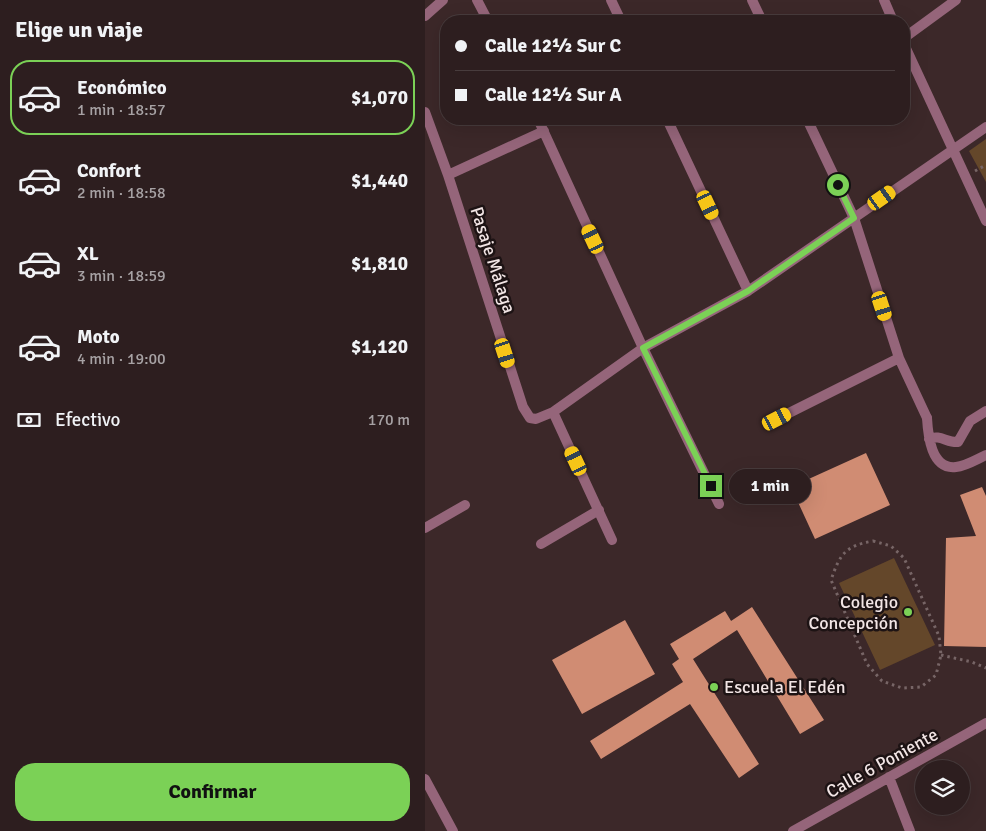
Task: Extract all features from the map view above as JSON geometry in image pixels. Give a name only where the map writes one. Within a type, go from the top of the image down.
[{"type":"street","points":[[425,16],[443,0]]},
{"type":"street","points":[[477,0],[485,15]]},
{"type":"street","points":[[611,0],[618,15]]},
{"type":"street","points":[[752,0],[759,15]]},
{"type":"street","points":[[883,0],[890,15]]},
{"type":"street","points":[[910,34],[956,0]]},
{"type":"street","points":[[910,57],[985,217]]},
{"type":"street","name":"Pasaje Málaga","points":[[425,112],[448,175],[523,407],[530,418],[541,419],[553,412]]},
{"type":"street","points":[[541,125],[643,348],[719,504]]},
{"type":"street","points":[[670,125],[748,291]]},
{"type":"street","points":[[810,125],[854,218],[899,358],[927,418],[929,439],[939,460],[953,467],[959,467],[986,455]]},
{"type":"street","points":[[613,540],[553,412],[643,348],[748,291],[986,127]]},
{"type":"street","points":[[448,175],[544,130]]},
{"type":"street","points":[[777,419],[899,358]]},
{"type":"street","points":[[929,439],[937,437],[951,442],[958,442],[970,421],[986,412]]},
{"type":"street","points":[[425,528],[465,505]]},
{"type":"street","points":[[541,544],[599,510]]},
{"type":"street","name":"Calle 6 Poniente","points":[[793,831],[986,722]]},
{"type":"street","points":[[889,777],[910,831]]},
{"type":"street","points":[[425,779],[453,831]]},
{"type":"path","points":[[873,541],[891,546],[904,558],[939,636],[941,655],[936,675],[921,687],[902,688],[882,681],[867,664],[831,580],[838,561],[853,544],[873,541]]},
{"type":"path","points":[[941,655],[972,662],[986,668]]},
{"type":"shaded area","points":[[986,139],[986,182],[969,151]]},
{"type":"shaded area","points":[[894,558],[935,645],[880,670],[839,583]]},
{"type":"building","points":[[866,453],[890,505],[815,539],[791,487]]},
{"type":"building","points":[[982,487],[986,496],[986,647],[944,646],[946,538],[976,536],[960,495]]},
{"type":"building","points":[[752,607],[824,720],[800,734],[737,630],[693,659],[759,764],[739,778],[690,704],[601,759],[590,741],[683,682],[672,664],[679,659],[670,644],[725,611],[731,621]]},
{"type":"building","points":[[625,620],[655,674],[582,714],[552,660]]},
{"type":"place","name":"Colegio Concepción","points":[[908,612]]},
{"type":"place","name":"Escuela El Edén","points":[[714,687]]},
{"type":"route","points":[[711,486],[643,348],[748,291],[854,218],[838,185]]}]
